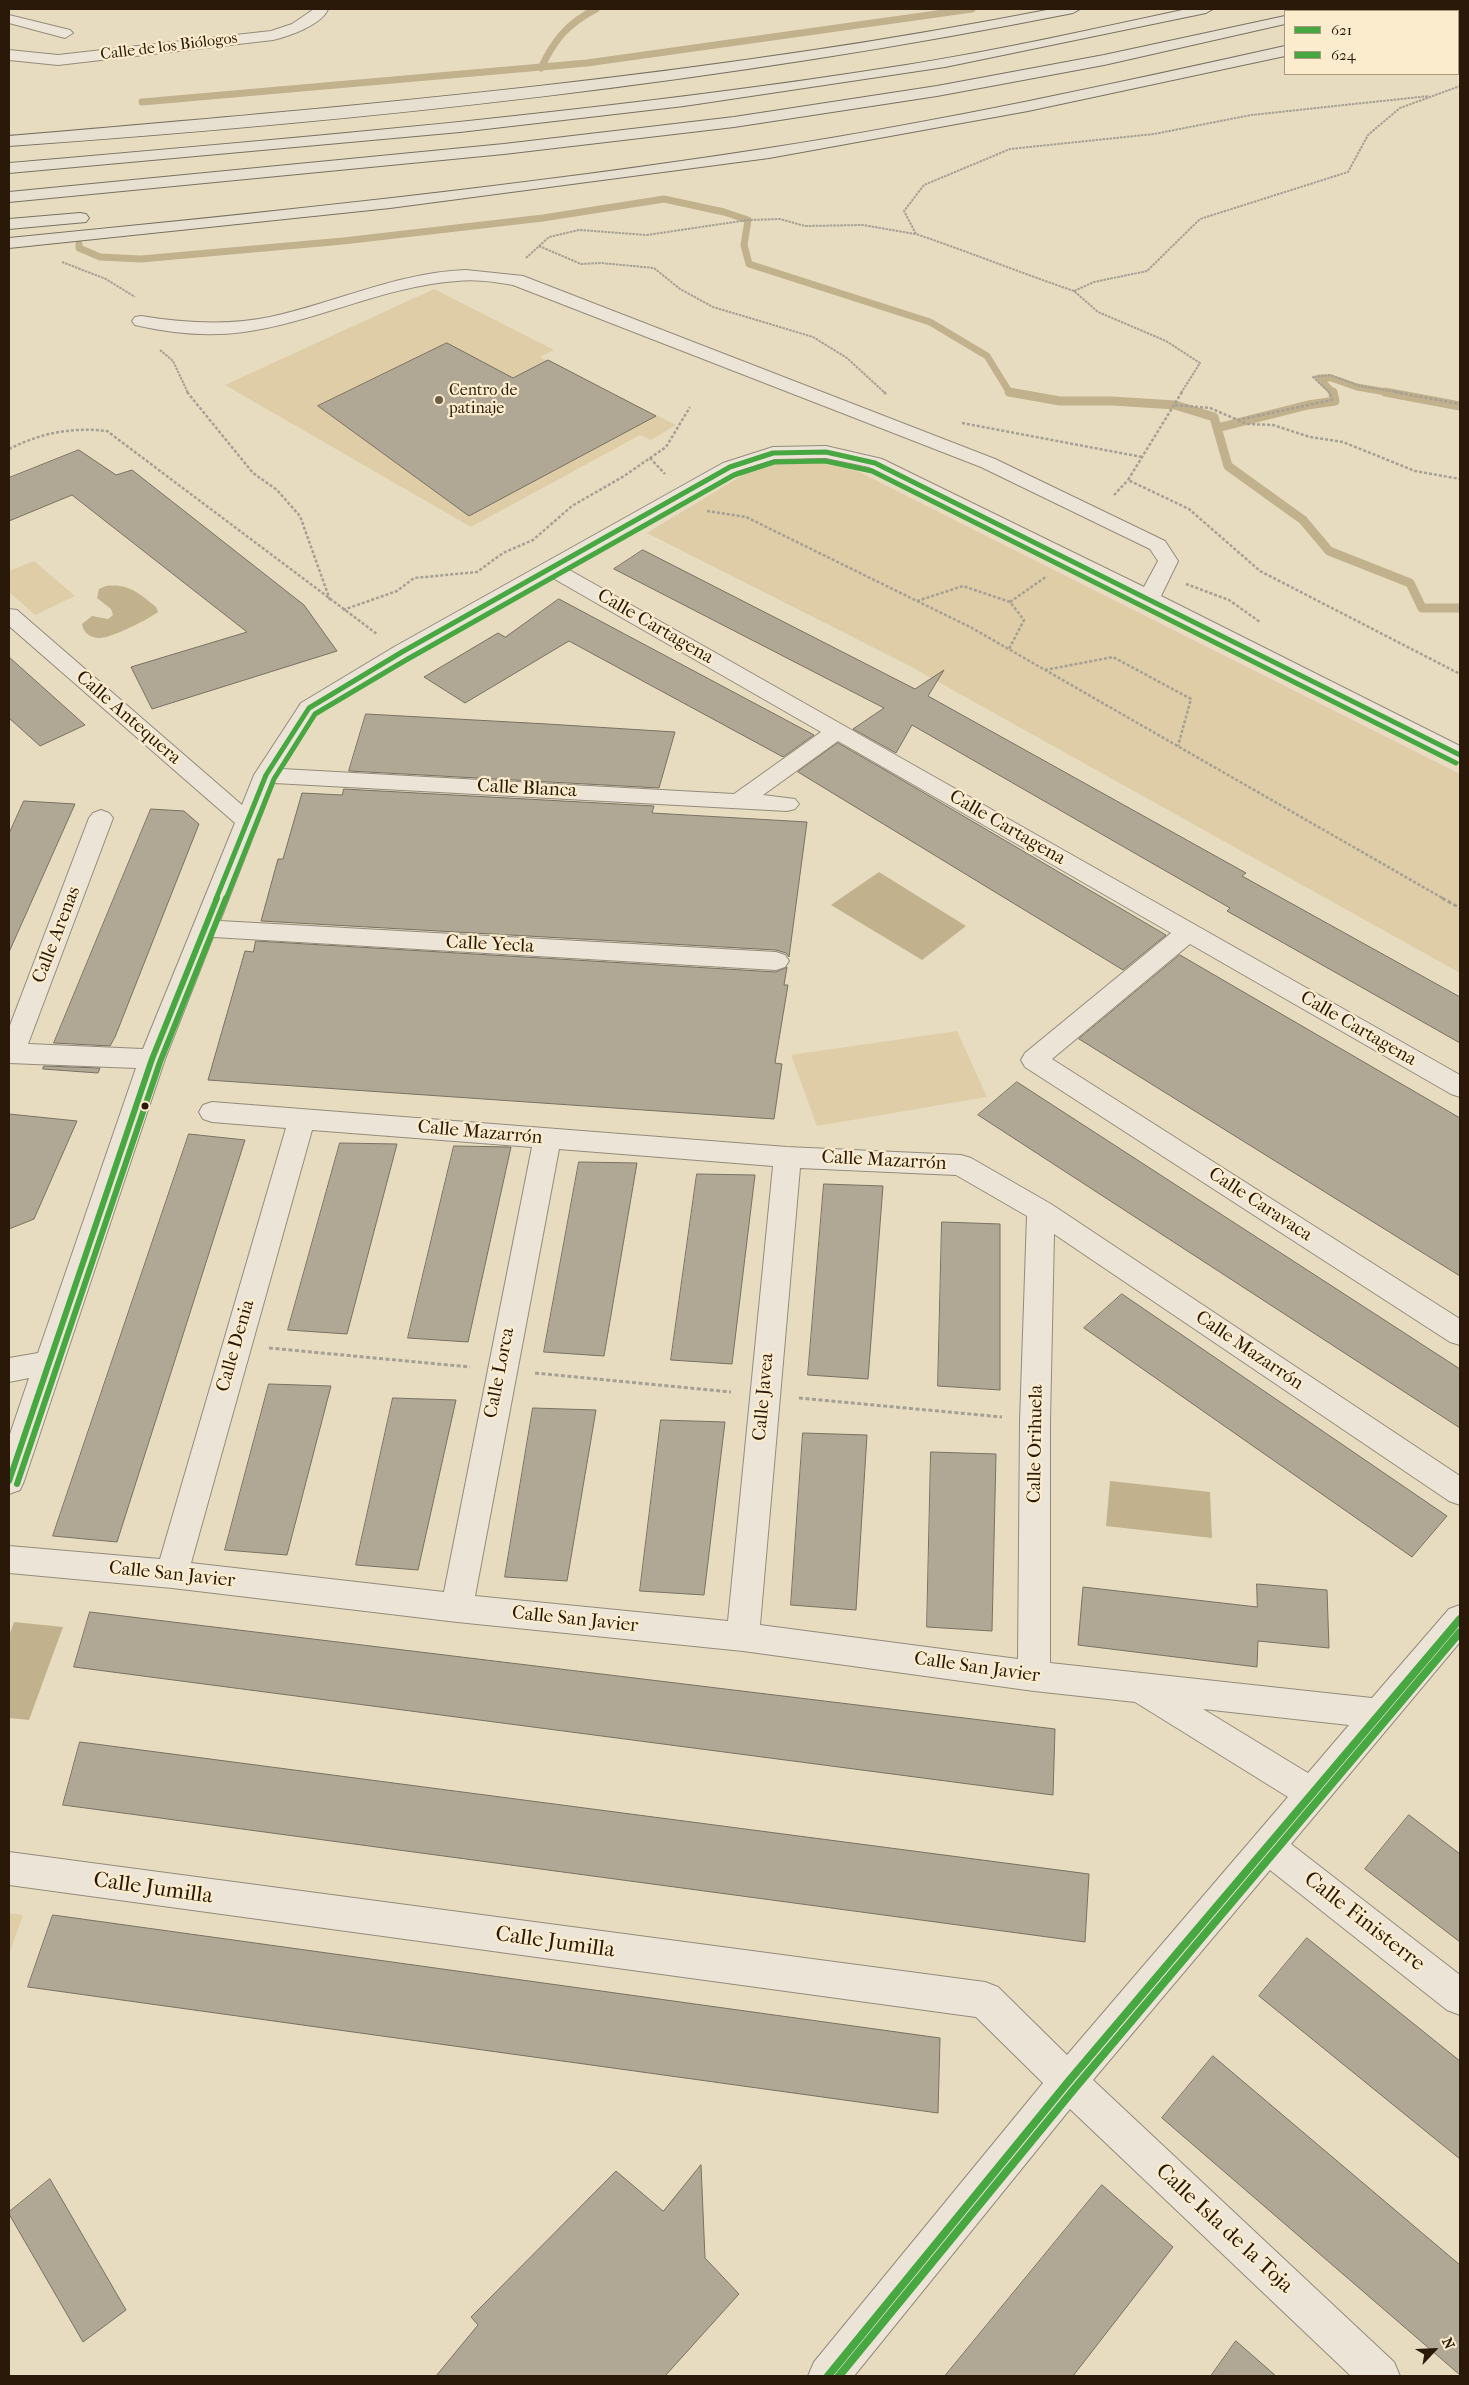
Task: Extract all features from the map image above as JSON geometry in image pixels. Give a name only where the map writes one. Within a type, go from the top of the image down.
[{"type":"highway","points":[[9,141],[371,109],[677,74],[884,44],[1073,9]]},
{"type":"highway","points":[[9,168],[491,124],[714,97],[908,69],[1072,38],[1206,9]]},
{"type":"highway","points":[[9,198],[484,151],[734,122],[936,91],[1104,60],[1284,20]]},
{"type":"highway","points":[[9,243],[250,219],[627,173],[772,152],[1141,83],[1284,50]]},
{"type":"highway","points":[[9,128],[122,121],[677,74]]},
{"type":"highway","points":[[232,204],[524,175],[758,147],[966,117]]},
{"type":"highway","points":[[9,224],[97,216]]},
{"type":"street","name":"Calle de los Biólogos","points":[[9,55],[58,60],[273,35],[297,27],[322,9]]},
{"type":"street","points":[[9,19],[64,33]]},
{"type":"street","points":[[141,321],[190,329],[244,327],[275,322],[419,281],[451,276],[487,276],[517,280],[988,463],[1158,545],[1168,561],[1149,598]]},
{"type":"street","points":[[9,1481],[47,1363],[152,1059],[266,775],[309,708],[402,652],[730,468],[773,454],[826,452],[875,463],[1149,598],[1460,755]]},
{"type":"street","name":"Calle Cartagena","points":[[553,569],[1460,1087]]},
{"type":"street","name":"Calle Antequera","points":[[9,615],[247,821]]},
{"type":"street","points":[[739,801],[837,731]]},
{"type":"street","name":"Calle Blanca","points":[[266,775],[788,804]]},
{"type":"street","name":"Calle Arenas","points":[[10,1052],[101,818]]},
{"type":"street","name":"Calle Yecla","points":[[204,928],[776,961]]},
{"type":"street","name":"Calle Caravaca","points":[[1188,932],[1034,1060],[1460,1334]]},
{"type":"street","points":[[10,1052],[152,1059]]},
{"type":"street","name":"Calle Mazarrón","points":[[212,1112],[787,1157],[961,1165],[1041,1211],[1460,1492]]},
{"type":"street","name":"Calle Denia","points":[[172,1574],[302,1119]]},
{"type":"street","name":"Calle Lorca","points":[[457,1608],[501,1370],[547,1139]]},
{"type":"street","name":"Calle Javea","points":[[744,1637],[764,1395],[787,1157]]},
{"type":"street","name":"Calle Orihuela","points":[[1034,1676],[1035,1420],[1041,1211]]},
{"type":"street","points":[[9,1370],[47,1363]]},
{"type":"street","name":"Calle San Javier","points":[[9,1560],[172,1574],[457,1608],[744,1637],[1034,1676],[1381,1714]]},
{"type":"street","points":[[828,2376],[1068,2082],[1460,1619]]},
{"type":"street","name":"Calle San Javier","points":[[1140,1688],[1313,1794]]},
{"type":"street","name":"Calle Finisterre","points":[[1268,1846],[1460,1997]]},
{"type":"street","name":"Calle Jumilla","points":[[9,1869],[985,2000],[1068,2082]]},
{"type":"street","name":"Calle Isla de la Toja","points":[[1068,2082],[1380,2376]]},
{"type":"path","points":[[1074,291],[1094,282],[1146,271],[1200,219],[1348,172],[1368,135],[1400,108],[1460,86]]},
{"type":"path","points":[[916,234],[904,211],[924,185],[1010,149],[1154,134],[1208,125],[1251,115],[1434,96]]},
{"type":"path","points":[[508,279],[548,237],[579,230],[647,236],[748,220],[780,220],[816,227],[864,225],[916,234],[980,255],[1024,274],[1074,291],[1098,312],[1166,340],[1200,363],[1128,480],[1189,509],[1260,571],[1460,674]]},
{"type":"path","points":[[539,246],[581,264],[601,262],[654,268],[680,289],[712,307],[813,338],[847,358],[888,396]]},
{"type":"path","points":[[55,260],[106,278],[137,299],[155,307],[141,321],[145,337],[173,361],[186,391],[230,447],[253,473],[277,490],[300,516],[330,600]]},
{"type":"path","points":[[1238,420],[1332,400],[1329,391],[1312,377],[1330,375],[1360,386],[1460,404]]},
{"type":"path","points":[[1175,405],[1210,408],[1247,424],[1273,424],[1310,437],[1343,442],[1415,471],[1460,480]]},
{"type":"path","points":[[343,610],[397,591],[414,578],[477,572],[503,553],[533,540],[572,506],[624,476],[666,447],[690,407]]},
{"type":"path","points":[[961,423],[980,428],[1011,430],[1073,445],[1142,458]]},
{"type":"path","points":[[9,449],[49,431],[80,428],[106,431],[343,610],[402,652]]},
{"type":"path","points":[[665,504],[746,517],[972,628],[1460,908]]},
{"type":"path","points":[[1010,602],[1071,560]]},
{"type":"path","points":[[917,601],[963,586],[1010,602],[1024,620],[1009,649]]},
{"type":"path","points":[[1044,670],[1113,657],[1191,699],[1178,746]]},
{"type":"path","points":[[236,1345],[1035,1420]]},
{"type":"shaded area","name":"Centro de patinaje","points":[[434,289],[554,350],[540,357],[676,425],[651,440],[640,435],[471,527],[225,385]]},
{"type":"shaded area","points":[[801,460],[855,470],[1460,774],[1460,973],[908,665],[647,533],[756,467]]},
{"type":"shaded area","points":[[34,561],[75,596],[35,615],[9,592],[9,571]]},
{"type":"shaded area","points":[[106,586],[121,586],[134,590],[156,607],[158,612],[139,623],[107,637],[98,638],[91,636],[86,633],[82,624],[92,616],[108,619],[113,615],[111,609],[97,598],[99,589]]},
{"type":"shaded area","points":[[879,872],[966,926],[922,960],[831,905]]},
{"type":"shaded area","points":[[957,1031],[987,1097],[817,1126],[791,1055]]},
{"type":"shaded area","points":[[1110,1481],[1210,1492],[1212,1538],[1106,1526]]},
{"type":"shaded area","points":[[14,1622],[63,1627],[29,1720],[9,1718],[9,1636]]},
{"type":"shaded area","points":[[9,1913],[23,1915],[9,1954]]},
{"type":"building","points":[[447,343],[513,378],[548,360],[656,416],[469,516],[318,406]]},
{"type":"building","points":[[79,450],[116,475],[132,470],[304,605],[337,651],[152,709],[131,667],[247,632],[72,495],[9,521],[9,478]]},
{"type":"building","points":[[643,550],[915,689],[944,670],[928,696],[1246,873],[1242,876],[1460,997],[1460,1043],[1227,911],[1230,908],[912,725],[896,753],[853,729],[884,708],[614,569]]},
{"type":"building","points":[[559,599],[814,735],[783,757],[569,641],[465,703],[424,677],[498,633],[505,637]]},
{"type":"building","points":[[9,657],[85,725],[40,746],[9,718]]},
{"type":"building","points":[[366,714],[675,732],[659,788],[349,771]]},
{"type":"building","points":[[838,743],[1166,935],[1123,970],[798,772]]},
{"type":"building","points":[[344,789],[654,806],[652,813],[807,822],[789,957],[786,953],[776,950],[261,921],[278,859],[283,859],[302,793],[342,795]]},
{"type":"building","points":[[24,801],[75,804],[9,952],[9,834]]},
{"type":"building","points":[[151,809],[184,811],[199,824],[115,1037],[110,1046],[54,1043]]},
{"type":"building","points":[[256,941],[776,972],[787,967],[784,985],[788,985],[775,1063],[782,1064],[774,1119],[208,1080],[245,951],[253,952]]},
{"type":"building","points":[[1180,955],[1460,1118],[1460,1276],[1079,1039]]},
{"type":"building","points":[[44,1066],[100,1068],[98,1073],[43,1069]]},
{"type":"building","points":[[1017,1082],[1460,1369],[1460,1428],[978,1115]]},
{"type":"building","points":[[9,1114],[77,1121],[34,1219],[9,1229]]},
{"type":"building","points":[[189,1134],[245,1140],[117,1542],[53,1536]]},
{"type":"building","points":[[340,1143],[397,1144],[347,1334],[288,1330]]},
{"type":"building","points":[[454,1146],[511,1147],[468,1342],[408,1338]]},
{"type":"building","points":[[579,1162],[637,1163],[604,1356],[544,1352]]},
{"type":"building","points":[[697,1174],[755,1175],[732,1364],[671,1360]]},
{"type":"building","points":[[824,1184],[883,1186],[868,1379],[808,1375]]},
{"type":"building","points":[[942,1222],[1000,1224],[1000,1390],[938,1386]]},
{"type":"building","points":[[1122,1294],[1447,1516],[1412,1557],[1084,1328]]},
{"type":"building","points":[[269,1384],[331,1386],[287,1555],[225,1550]]},
{"type":"building","points":[[393,1398],[456,1400],[418,1570],[356,1565]]},
{"type":"building","points":[[533,1408],[596,1410],[567,1581],[505,1577]]},
{"type":"building","points":[[661,1420],[725,1422],[704,1595],[640,1591]]},
{"type":"building","points":[[803,1433],[867,1435],[856,1610],[791,1605]]},
{"type":"building","points":[[931,1452],[996,1454],[992,1631],[927,1627]]},
{"type":"building","points":[[1257,1584],[1327,1590],[1329,1648],[1258,1641],[1257,1667],[1078,1645],[1083,1587],[1257,1607]]},
{"type":"building","points":[[90,1612],[1055,1729],[1053,1795],[74,1667]]},
{"type":"building","points":[[80,1742],[1089,1874],[1085,1942],[63,1805]]},
{"type":"building","points":[[1409,1815],[1460,1854],[1460,1942],[1365,1869]]},
{"type":"building","points":[[53,1915],[940,2038],[938,2113],[28,1987]]},
{"type":"building","points":[[1307,1938],[1460,2061],[1460,2159],[1259,1996]]},
{"type":"building","points":[[1213,2056],[1460,2265],[1460,2375],[1162,2118]]},
{"type":"building","points":[[701,2165],[705,2258],[739,2294],[665,2376],[436,2376],[478,2325],[471,2317],[616,2171],[663,2211]]},
{"type":"building","points":[[50,2179],[126,2310],[83,2342],[9,2214],[9,2212]]},
{"type":"building","points":[[1102,2185],[1173,2247],[1073,2376],[945,2376]]},
{"type":"building","points":[[1236,2341],[1276,2376],[1211,2376]]},
{"type":"waterway","points":[[542,67],[551,49],[563,33],[577,20],[596,9]]},
{"type":"waterway","points":[[542,67],[587,63],[972,9]]},
{"type":"waterway","points":[[142,102],[542,67]]},
{"type":"waterway","points":[[79,244],[79,248],[100,257],[141,259],[343,241],[543,218],[664,199],[724,212],[748,220],[744,245],[749,264],[930,322],[987,356],[1009,392]]},
{"type":"waterway","points":[[1333,393],[1319,378],[1331,378],[1357,387],[1392,393]]},
{"type":"waterway","points":[[1009,392],[1060,401],[1112,401],[1175,405],[1214,417],[1217,428]]},
{"type":"waterway","points":[[1217,428],[1308,405],[1335,401],[1333,392]]},
{"type":"waterway","points":[[1385,392],[1460,406]]},
{"type":"waterway","points":[[1217,428],[1228,466],[1303,520],[1329,551],[1410,583],[1422,608],[1460,608]]},
{"type":"transit line","name":"621","points":[[9,1481],[152,1059],[266,775],[309,708],[402,652],[730,467],[773,453],[826,452],[875,463],[1460,755]]},
{"type":"transit line","name":"624","points":[[17,1484],[160,1062],[274,779],[315,714],[406,660],[734,475],[774,462],[825,461],[872,471],[1456,763]]},
{"type":"transit line","name":"621","points":[[828,2376],[1068,2082],[1460,1619]]},
{"type":"transit line","name":"624","points":[[839,2376],[1075,2088],[1460,1632]]},
{"type":"place","name":"Centro de patinaje","points":[[439,400]]}]
